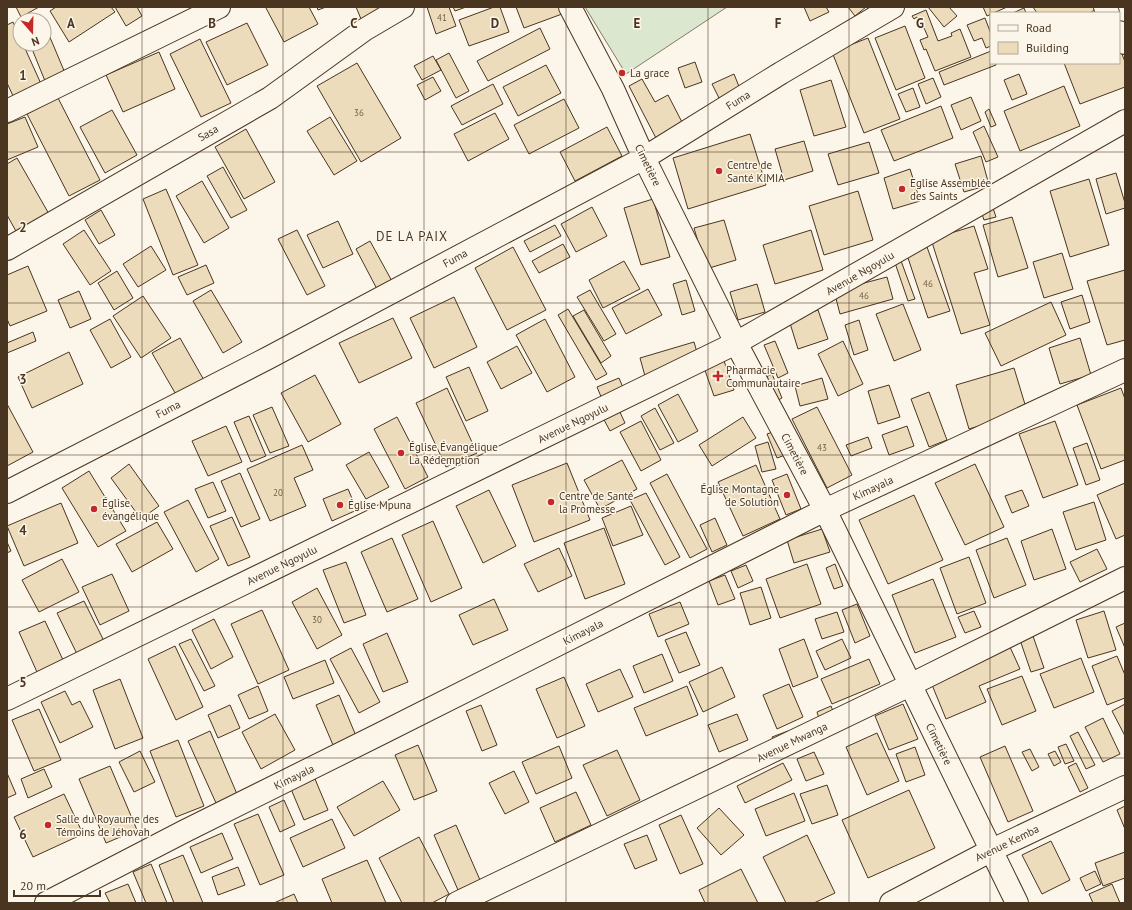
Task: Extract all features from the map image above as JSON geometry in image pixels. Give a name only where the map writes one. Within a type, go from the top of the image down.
[{"type":"street","points":[[7,111],[218,7]]},
{"type":"street","name":"Sasa","points":[[7,249],[270,98],[364,30],[403,7]]},
{"type":"street","name":"Cimetière","points":[[570,7],[613,89],[644,158],[736,343],[825,510],[1017,903]]},
{"type":"street","name":"Fuma","points":[[7,492],[261,361],[644,158],[781,73],[893,7]]},
{"type":"street","points":[[1120,34],[1125,43]]},
{"type":"street","name":"Avenue Ngoyulu","points":[[7,699],[736,343],[1125,121]]},
{"type":"street","name":"Kimayala","points":[[46,903],[184,831],[825,510],[1125,370]]},
{"type":"street","name":"Avenue Mwanga","points":[[457,903],[910,686],[1125,578]]},
{"type":"street","name":"Avenue Kemba","points":[[891,903],[992,850],[1125,787]]},
{"type":"green space","points":[[585,7],[727,7],[626,74]]},
{"type":"building","points":[[16,7],[39,7],[30,12],[18,12]]},
{"type":"building","points":[[56,7],[111,7],[115,12],[69,42],[50,11]]},
{"type":"building","points":[[115,7],[137,7],[142,16],[126,26]]},
{"type":"building","points":[[309,7],[318,24],[284,42],[266,8]]},
{"type":"building","points":[[317,7],[326,7],[318,10]]},
{"type":"building","points":[[356,7],[387,7],[361,19]]},
{"type":"building","points":[[427,7],[449,7],[456,26],[436,34]]},
{"type":"building","points":[[453,7],[466,7],[455,11]]},
{"type":"building","points":[[494,7],[500,7],[509,32],[469,46],[459,20]]},
{"type":"building","points":[[516,7],[560,7],[562,14],[524,28]]},
{"type":"building","points":[[804,7],[826,7],[829,12],[810,21]]},
{"type":"building","points":[[848,7],[866,7],[855,16]]},
{"type":"building","points":[[928,7],[949,7],[957,16],[944,27]]},
{"type":"building","points":[[983,7],[1007,7],[996,12],[990,12],[990,15],[987,16]]},
{"type":"building","points":[[1033,7],[1095,7],[1096,9],[1092,12],[1036,12]]},
{"type":"building","points":[[1024,8],[1026,12],[1015,12]]},
{"type":"building","points":[[926,10],[938,41],[952,36],[951,33],[960,29],[971,57],[935,71],[926,49],[924,50],[920,40],[928,37],[924,28],[921,29],[917,17],[914,19],[912,16]]},
{"type":"building","points":[[985,18],[990,31],[990,46],[986,48],[982,38],[974,41],[967,25]]},
{"type":"building","points":[[12,22],[12,52],[27,52],[42,86],[14,98],[7,83],[7,25]]},
{"type":"building","points":[[247,23],[268,65],[227,85],[206,42]]},
{"type":"building","points":[[905,26],[925,78],[896,90],[875,38]]},
{"type":"building","points":[[540,28],[550,49],[488,81],[477,61]]},
{"type":"building","points":[[868,38],[900,119],[864,133],[832,52]]},
{"type":"building","points":[[200,39],[231,103],[201,117],[170,54]]},
{"type":"building","points":[[52,42],[65,73],[45,81],[33,52],[52,52]]},
{"type":"building","points":[[1120,49],[1125,62],[1125,87],[1080,104],[1064,64],[1120,64]]},
{"type":"building","points":[[990,51],[990,64],[996,64],[944,85],[939,72]]},
{"type":"building","points":[[159,52],[175,89],[123,112],[106,75]]},
{"type":"building","points":[[449,53],[469,91],[456,98],[436,60]]},
{"type":"building","points":[[433,56],[441,70],[422,80],[414,66]]},
{"type":"building","points":[[695,62],[702,82],[685,88],[678,68]]},
{"type":"building","points":[[357,63],[401,138],[361,162],[317,86]]},
{"type":"building","points":[[546,65],[561,93],[518,116],[503,87]]},
{"type":"building","points":[[734,74],[740,89],[719,98],[712,84]]},
{"type":"building","points":[[1019,74],[1027,94],[1012,100],[1004,80]]},
{"type":"building","points":[[433,77],[441,91],[425,100],[417,85]]},
{"type":"building","points":[[933,78],[941,97],[926,104],[918,84]]},
{"type":"building","points":[[642,79],[655,102],[668,95],[684,126],[657,140],[629,86]]},
{"type":"building","points":[[831,80],[846,127],[814,136],[800,90]]},
{"type":"building","points":[[493,84],[503,104],[462,125],[451,106]]},
{"type":"building","points":[[1064,86],[1080,126],[1020,151],[1004,111]]},
{"type":"building","points":[[913,88],[920,107],[906,112],[898,94]]},
{"type":"building","points":[[971,97],[981,121],[961,130],[951,105]]},
{"type":"building","points":[[58,98],[100,180],[69,196],[27,114]]},
{"type":"building","points":[[564,99],[579,128],[529,154],[514,125]]},
{"type":"building","points":[[941,106],[953,138],[894,161],[881,130]]},
{"type":"building","points":[[989,109],[996,125],[991,127],[985,112]]},
{"type":"building","points":[[112,110],[137,155],[105,173],[80,127]]},
{"type":"building","points":[[495,113],[509,139],[468,161],[454,134]]},
{"type":"building","points":[[25,117],[38,147],[7,160],[7,124]]},
{"type":"building","points":[[330,117],[357,161],[334,175],[307,131]]},
{"type":"building","points":[[984,126],[998,157],[986,162],[973,132]]},
{"type":"building","points":[[607,127],[622,156],[575,181],[560,152]]},
{"type":"building","points":[[246,129],[275,182],[244,199],[215,147]]},
{"type":"building","name":"Centre de Santé KIMIA","points":[[750,134],[766,185],[688,209],[673,158]]},
{"type":"building","points":[[804,141],[813,171],[784,180],[775,149]]},
{"type":"building","points":[[869,142],[879,173],[838,185],[828,154]]},
{"type":"building","points":[[981,156],[989,185],[964,192],[955,164]]},
{"type":"building","points":[[17,158],[49,214],[17,233],[7,215],[7,164]]},
{"type":"building","points":[[223,167],[247,210],[231,218],[207,176]]},
{"type":"building","name":"Eglise Assemblée des Saints","points":[[910,169],[920,201],[893,209],[884,178]]},
{"type":"building","points":[[1116,173],[1125,203],[1125,208],[1106,214],[1096,179]]},
{"type":"building","points":[[1089,179],[1109,245],[1070,257],[1050,191]]},
{"type":"building","points":[[202,181],[229,228],[204,243],[176,196]]},
{"type":"building","points":[[166,189],[198,265],[173,275],[143,199]]},
{"type":"building","points":[[858,191],[873,240],[824,255],[809,206]]},
{"type":"building","points":[[653,199],[670,257],[641,265],[624,208]]},
{"type":"building","points":[[992,205],[996,217],[984,220],[980,208]]},
{"type":"building","points":[[592,207],[607,236],[576,252],[561,224]]},
{"type":"building","points":[[101,210],[115,235],[99,244],[85,220]]},
{"type":"building","points":[[1012,217],[1028,268],[998,277],[983,225]]},
{"type":"building","points":[[724,220],[736,260],[706,269],[694,228]]},
{"type":"building","points":[[338,221],[353,254],[323,268],[307,235]]},
{"type":"building","points":[[555,225],[561,236],[530,252],[524,241]]},
{"type":"building","points":[[974,226],[988,269],[974,273],[990,325],[961,334],[931,239]]},
{"type":"building","points":[[84,230],[111,271],[90,285],[63,244]]},
{"type":"building","points":[[297,230],[325,286],[307,295],[278,239]]},
{"type":"building","points":[[811,230],[823,270],[775,284],[763,245]]},
{"type":"building","points":[[370,241],[393,283],[378,291],[356,249]]},
{"type":"building","points":[[563,244],[570,257],[539,273],[532,261]]},
{"type":"building","points":[[151,246],[166,270],[138,287],[123,264]]},
{"type":"building","points":[[513,247],[546,310],[507,330],[475,268]]},
{"type":"building","points":[[927,247],[950,311],[928,318],[907,255]]},
{"type":"building","points":[[1062,253],[1073,289],[1044,298],[1033,262]]},
{"type":"building","points":[[900,258],[915,299],[908,301],[894,260]]},
{"type":"building","points":[[624,261],[640,289],[603,308],[589,280]]},
{"type":"building","points":[[206,265],[214,283],[187,295],[178,277]]},
{"type":"building","points":[[28,266],[47,311],[10,326],[7,319],[7,275]]},
{"type":"building","points":[[1125,270],[1125,340],[1107,345],[1087,281]]},
{"type":"building","points":[[117,271],[133,298],[114,310],[98,283]]},
{"type":"building","points":[[887,277],[893,299],[840,314],[834,291]]},
{"type":"building","points":[[686,280],[695,311],[682,315],[673,284]]},
{"type":"building","points":[[757,284],[765,312],[738,320],[730,292]]},
{"type":"building","points":[[648,289],[662,315],[626,334],[612,308]]},
{"type":"building","points":[[211,290],[242,342],[223,353],[193,301]]},
{"type":"building","points":[[590,290],[616,334],[604,341],[577,297]]},
{"type":"building","points":[[79,291],[91,319],[70,328],[58,300]]},
{"type":"building","points":[[1082,295],[1090,322],[1070,329],[1061,302]]},
{"type":"building","points":[[143,296],[171,338],[141,358],[113,316]]},
{"type":"building","points":[[454,297],[477,347],[434,368],[410,318]]},
{"type":"building","points":[[1051,302],[1066,335],[1001,366],[985,333]]},
{"type":"building","points":[[903,304],[921,350],[894,361],[876,314]]},
{"type":"building","points":[[568,309],[607,374],[596,380],[558,315]]},
{"type":"building","points":[[584,310],[611,356],[601,363],[573,316]]},
{"type":"building","points":[[818,310],[828,339],[798,349],[789,320]]},
{"type":"building","points":[[393,318],[412,358],[359,383],[339,343]]},
{"type":"building","points":[[110,319],[131,357],[111,368],[90,330]]},
{"type":"building","points":[[545,319],[575,377],[547,392],[516,335]]},
{"type":"building","points":[[859,320],[868,350],[854,355],[845,325]]},
{"type":"building","points":[[33,332],[36,341],[7,353],[7,343]]},
{"type":"building","points":[[180,338],[205,382],[178,398],[152,353]]},
{"type":"building","points":[[1080,338],[1091,375],[1060,384],[1049,348]]},
{"type":"building","points":[[775,341],[788,373],[778,378],[764,345]]},
{"type":"building","points":[[843,341],[863,384],[838,396],[818,354]]},
{"type":"building","points":[[694,342],[699,359],[645,376],[640,358]]},
{"type":"building","points":[[517,346],[532,373],[501,389],[487,362]]},
{"type":"building","points":[[69,352],[83,384],[32,408],[18,377]]},
{"type":"building","name":"Pharmacie Communautaire","points":[[722,355],[734,390],[714,396],[702,362]]},
{"type":"building","points":[[469,367],[488,411],[466,421],[446,377]]},
{"type":"building","points":[[1014,368],[1027,411],[969,429],[956,385]]},
{"type":"building","points":[[772,374],[782,398],[773,403],[762,379]]},
{"type":"building","points":[[315,375],[341,424],[308,442],[281,393]]},
{"type":"building","points":[[619,378],[624,390],[602,399],[597,387]]},
{"type":"building","points":[[822,378],[828,399],[800,406],[795,386]]},
{"type":"building","points":[[889,385],[900,417],[878,424],[868,391]]},
{"type":"building","points":[[447,388],[477,453],[446,467],[416,403]]},
{"type":"building","points":[[1121,388],[1125,399],[1125,460],[1101,469],[1077,405]]},
{"type":"building","points":[[929,392],[947,440],[929,447],[911,399]]},
{"type":"building","points":[[678,394],[698,431],[678,442],[658,405]]},
{"type":"building","points":[[7,404],[33,452],[7,466]]},
{"type":"building","points":[[272,407],[289,446],[270,453],[253,415]]},
{"type":"building","points":[[817,407],[852,475],[827,488],[792,419]]},
{"type":"building","points":[[618,408],[625,423],[610,431],[602,416]]},
{"type":"building","points":[[655,408],[674,443],[660,450],[641,416]]},
{"type":"building","points":[[249,416],[266,456],[251,462],[234,422]]},
{"type":"building","name":"Église Évangélique La Rédemption","points":[[397,417],[428,477],[405,489],[374,429]]},
{"type":"building","points":[[743,417],[756,438],[712,466],[699,445]]},
{"type":"building","points":[[641,421],[661,460],[641,471],[620,432]]},
{"type":"building","points":[[1055,421],[1078,485],[1043,498],[1019,434]]},
{"type":"building","points":[[226,426],[242,462],[208,476],[192,441]]},
{"type":"building","points":[[907,426],[914,446],[889,455],[882,435]]},
{"type":"building","points":[[778,430],[788,454],[777,458],[767,434]]},
{"type":"building","points":[[868,437],[872,448],[851,456],[846,445]]},
{"type":"building","points":[[768,442],[776,469],[762,472],[755,446]]},
{"type":"building","points":[[1087,443],[1100,480],[1086,485],[1073,448]]},
{"type":"building","points":[[302,445],[313,470],[294,478],[306,506],[270,521],[247,469]]},
{"type":"building","points":[[369,452],[389,487],[366,499],[346,465]]},
{"type":"building","points":[[622,460],[637,489],[600,509],[584,480]]},
{"type":"building","name":"Centre de Santé la Promesse","points":[[567,463],[590,520],[534,542],[512,485]]},
{"type":"building","points":[[129,464],[159,506],[141,519],[111,478]]},
{"type":"building","points":[[975,464],[1004,527],[965,545],[935,483]]},
{"type":"building","points":[[756,465],[780,519],[743,536],[718,482]]},
{"type":"building","name":"Église évangélique","points":[[89,471],[126,531],[98,547],[62,488]]},
{"type":"building","points":[[240,473],[260,519],[241,527],[221,481]]},
{"type":"building","points":[[667,474],[707,549],[690,558],[650,483]]},
{"type":"building","name":"Église Montagne de Solution","points":[[787,474],[801,509],[786,515],[772,480]]},
{"type":"building","points":[[213,482],[226,511],[208,518],[195,489]]},
{"type":"building","points":[[1125,483],[1125,535],[1116,539],[1097,495]]},
{"type":"building","name":"Église Mpuna","points":[[348,489],[357,510],[332,521],[323,499]]},
{"type":"building","points":[[489,490],[516,546],[483,563],[456,506]]},
{"type":"building","points":[[1022,490],[1029,506],[1012,513],[1005,496]]},
{"type":"building","points":[[646,493],[680,557],[665,565],[630,500]]},
{"type":"building","points":[[914,495],[943,560],[888,584],[859,520]]},
{"type":"building","points":[[188,500],[219,559],[196,572],[164,512]]},
{"type":"building","points":[[1094,502],[1106,540],[1076,550],[1063,512]]},
{"type":"building","points":[[61,503],[78,543],[24,566],[7,526]]},
{"type":"building","points":[[631,506],[643,535],[613,546],[602,518]]},
{"type":"building","points":[[232,517],[250,557],[228,566],[210,526]]},
{"type":"building","points":[[715,518],[727,545],[712,552],[700,525]]},
{"type":"building","points":[[433,521],[462,588],[431,602],[402,535]]},
{"type":"building","points":[[157,522],[173,549],[132,572],[116,544]]},
{"type":"building","points":[[604,528],[625,584],[585,599],[564,543]]},
{"type":"building","points":[[822,529],[830,552],[794,563],[787,540]]},
{"type":"building","points":[[1052,529],[1066,569],[1034,580],[1021,541]]},
{"type":"building","points":[[392,538],[418,599],[387,612],[361,552]]},
{"type":"building","points":[[1007,538],[1026,585],[994,598],[976,550]]},
{"type":"building","points":[[7,542],[11,551],[7,553]]},
{"type":"building","points":[[559,548],[572,576],[538,592],[524,564]]},
{"type":"building","points":[[1097,549],[1107,569],[1080,582],[1070,562]]},
{"type":"building","points":[[969,557],[986,603],[957,614],[940,568]]},
{"type":"building","points":[[62,559],[79,592],[39,612],[22,580]]},
{"type":"building","points":[[346,562],[366,615],[344,623],[323,570]]},
{"type":"building","points":[[807,564],[821,604],[780,618],[766,579]]},
{"type":"building","points":[[835,564],[843,586],[834,589],[826,568]]},
{"type":"building","points":[[746,565],[753,581],[738,588],[731,571]]},
{"type":"building","points":[[112,574],[129,611],[100,625],[82,587]]},
{"type":"building","points":[[725,575],[735,599],[718,605],[709,581]]},
{"type":"building","points":[[933,579],[956,637],[915,653],[892,595]]},
{"type":"building","points":[[761,587],[771,618],[750,625],[740,593]]},
{"type":"building","points":[[317,588],[342,635],[317,649],[292,602]]},
{"type":"building","points":[[494,599],[508,630],[473,645],[459,615]]},
{"type":"building","points":[[84,601],[104,641],[77,654],[57,613]]},
{"type":"building","points":[[680,602],[689,624],[658,637],[649,614]]},
{"type":"building","points":[[857,604],[870,636],[855,643],[842,610]]},
{"type":"building","points":[[262,610],[289,670],[258,684],[231,624]]},
{"type":"building","points":[[974,611],[981,627],[965,633],[958,617]]},
{"type":"building","points":[[1104,611],[1116,650],[1088,658],[1076,620]]},
{"type":"building","points":[[837,612],[844,632],[822,639],[815,619]]},
{"type":"building","points":[[214,619],[233,657],[211,669],[192,630]]},
{"type":"building","points":[[45,621],[63,660],[37,672],[19,632]]},
{"type":"building","points":[[1125,623],[1125,648],[1116,627]]},
{"type":"building","points":[[686,632],[700,665],[679,673],[665,640]]},
{"type":"building","points":[[387,633],[408,682],[383,692],[363,644]]},
{"type":"building","points":[[1033,636],[1044,668],[1031,672],[1020,640]]},
{"type":"building","points":[[191,639],[215,686],[204,691],[179,644]]},
{"type":"building","points":[[804,639],[818,677],[793,687],[779,649]]},
{"type":"building","points":[[842,639],[851,658],[825,670],[816,651]]},
{"type":"building","points":[[175,646],[203,707],[176,720],[148,659]]},
{"type":"building","points":[[1010,647],[1020,669],[979,686],[986,702],[946,719],[930,680]]},
{"type":"building","points":[[351,648],[380,702],[359,713],[330,659]]},
{"type":"building","points":[[662,654],[673,681],[644,693],[633,666]]},
{"type":"building","points":[[1117,656],[1125,675],[1125,698],[1107,705],[1092,666]]},
{"type":"building","points":[[1081,658],[1094,692],[1054,708],[1040,674]]},
{"type":"building","points":[[869,659],[880,684],[832,704],[821,679]]},
{"type":"building","points":[[325,660],[334,683],[293,699],[284,677]]},
{"type":"building","points":[[722,667],[735,697],[703,712],[689,682]]},
{"type":"building","points":[[620,669],[633,697],[598,712],[586,684]]},
{"type":"building","points":[[1022,676],[1036,711],[1002,725],[987,689]]},
{"type":"building","points":[[564,677],[585,726],[557,738],[536,689]]},
{"type":"building","points":[[120,679],[143,738],[115,749],[93,690]]},
{"type":"building","points":[[789,684],[803,717],[777,729],[763,695]]},
{"type":"building","points":[[258,686],[268,711],[249,719],[238,695]]},
{"type":"building","points":[[687,686],[698,715],[646,736],[634,708]]},
{"type":"building","points":[[65,691],[72,705],[80,701],[93,727],[60,743],[41,702]]},
{"type":"building","points":[[339,695],[356,736],[333,745],[316,705]]},
{"type":"building","points":[[903,704],[918,739],[889,750],[875,716]]},
{"type":"building","points":[[1125,704],[1125,736],[1112,711]]},
{"type":"building","points":[[230,705],[240,728],[218,738],[208,715]]},
{"type":"building","points":[[481,705],[497,745],[482,751],[466,711]]},
{"type":"building","points":[[831,706],[835,716],[820,722],[817,712]]},
{"type":"building","points":[[39,709],[61,760],[34,771],[12,720]]},
{"type":"building","points":[[275,714],[295,750],[261,769],[242,732]]},
{"type":"building","points":[[737,714],[748,740],[719,752],[708,725]]},
{"type":"building","points":[[1103,718],[1120,754],[1103,762],[1085,727]]},
{"type":"building","points":[[210,731],[237,794],[216,803],[188,741]]},
{"type":"building","points":[[788,731],[790,736],[774,742],[772,737]]},
{"type":"building","points":[[1078,732],[1095,765],[1086,769],[1070,736]]},
{"type":"building","points":[[877,733],[899,781],[867,795],[846,747]]},
{"type":"building","points":[[178,740],[204,806],[176,817],[150,751]]},
{"type":"building","points":[[1066,744],[1074,761],[1065,764],[1058,747]]},
{"type":"building","points":[[418,745],[437,791],[414,800],[395,755]]},
{"type":"building","points":[[559,746],[572,778],[536,794],[522,762]]},
{"type":"building","points":[[1005,746],[1033,811],[1008,822],[980,757]]},
{"type":"building","points":[[915,747],[925,775],[906,782],[896,754]]},
{"type":"building","points":[[1030,749],[1039,767],[1032,771],[1022,752]]},
{"type":"building","points":[[617,750],[640,800],[607,816],[583,765]]},
{"type":"building","points":[[140,751],[155,782],[134,792],[119,762]]},
{"type":"building","points":[[1055,751],[1061,762],[1054,766],[1048,754]]},
{"type":"building","points":[[814,752],[824,774],[806,781],[797,759]]},
{"type":"building","points":[[783,763],[792,780],[745,803],[737,786]]},
{"type":"building","points":[[1076,763],[1088,788],[1080,792],[1068,767]]},
{"type":"building","points":[[110,766],[137,830],[106,843],[79,779]]},
{"type":"building","points":[[44,769],[52,787],[28,798],[21,779]]},
{"type":"building","points":[[514,771],[529,802],[505,814],[489,783]]},
{"type":"building","points":[[7,773],[16,794],[7,798]]},
{"type":"building","points":[[315,779],[328,810],[304,820],[291,789]]},
{"type":"building","points":[[383,781],[400,810],[354,836],[337,807]]},
{"type":"building","points":[[827,785],[838,815],[812,824],[800,794]]},
{"type":"building","points":[[909,790],[935,848],[868,878],[842,820]]},
{"type":"building","points":[[576,792],[591,825],[555,842],[540,808]]},
{"type":"building","points":[[794,793],[805,821],[766,836],[755,809]]},
{"type":"building","name":"Salle du Royaume des Témoins de Jéhovah","points":[[64,794],[83,834],[33,857],[14,817]]},
{"type":"building","points":[[284,800],[295,825],[280,832],[269,807]]},
{"type":"building","points":[[1125,806],[1125,829],[1117,810]]},
{"type":"building","points":[[719,808],[744,835],[721,855],[697,828]]},
{"type":"building","points":[[258,814],[284,875],[260,885],[234,824]]},
{"type":"building","points":[[681,815],[703,864],[680,874],[659,825]]},
{"type":"building","points":[[332,819],[345,848],[303,867],[290,838]]},
{"type":"building","points":[[456,825],[480,880],[458,890],[434,835]]},
{"type":"building","points":[[222,833],[233,859],[201,873],[190,847]]},
{"type":"building","points":[[647,835],[657,860],[635,869],[624,844]]},
{"type":"building","points":[[807,835],[835,893],[814,903],[786,903],[763,857]]},
{"type":"building","points":[[419,837],[449,894],[432,903],[402,903],[379,858]]},
{"type":"building","points":[[1051,841],[1070,880],[1042,894],[1022,855]]},
{"type":"building","points":[[1125,852],[1125,878],[1103,886],[1095,863]]},
{"type":"building","points":[[183,855],[203,903],[174,903],[159,865]]},
{"type":"building","points":[[367,860],[386,903],[332,903],[322,879]]},
{"type":"building","points":[[151,864],[167,903],[146,903],[133,872]]},
{"type":"building","points":[[238,867],[245,885],[218,895],[212,877]]},
{"type":"building","points":[[741,869],[758,903],[705,903],[699,890]]},
{"type":"building","points":[[1095,871],[1101,884],[1086,891],[1080,878]]},
{"type":"building","points":[[128,884],[136,903],[110,903],[105,893]]},
{"type":"building","points":[[1112,884],[1120,903],[1093,903],[1089,894]]},
{"type":"building","points":[[294,894],[298,903],[274,903]]},
{"type":"place","name":"La grace","points":[[622,73]]},
{"type":"place","name":"Centre de Santé KIMIA","points":[[719,171]]},
{"type":"place","name":"Eglise Assemblée des Saints","points":[[902,189]]},
{"type":"place","name":"Pharmacie Communautaire","points":[[718,376]]},
{"type":"place","name":"Église Évangélique La Rédemption","points":[[401,453]]},
{"type":"place","name":"Église Montagne de Solution","points":[[787,495]]},
{"type":"place","name":"Centre de Santé la Promesse","points":[[551,502]]},
{"type":"place","name":"Église Mpuna","points":[[340,505]]},
{"type":"place","name":"Église évangélique","points":[[94,509]]},
{"type":"place","name":"Salle du Royaume des Témoins de Jéhovah","points":[[48,825]]},
{"type":"district","name":"DE LA PAIX","points":[[412,236]]}]
